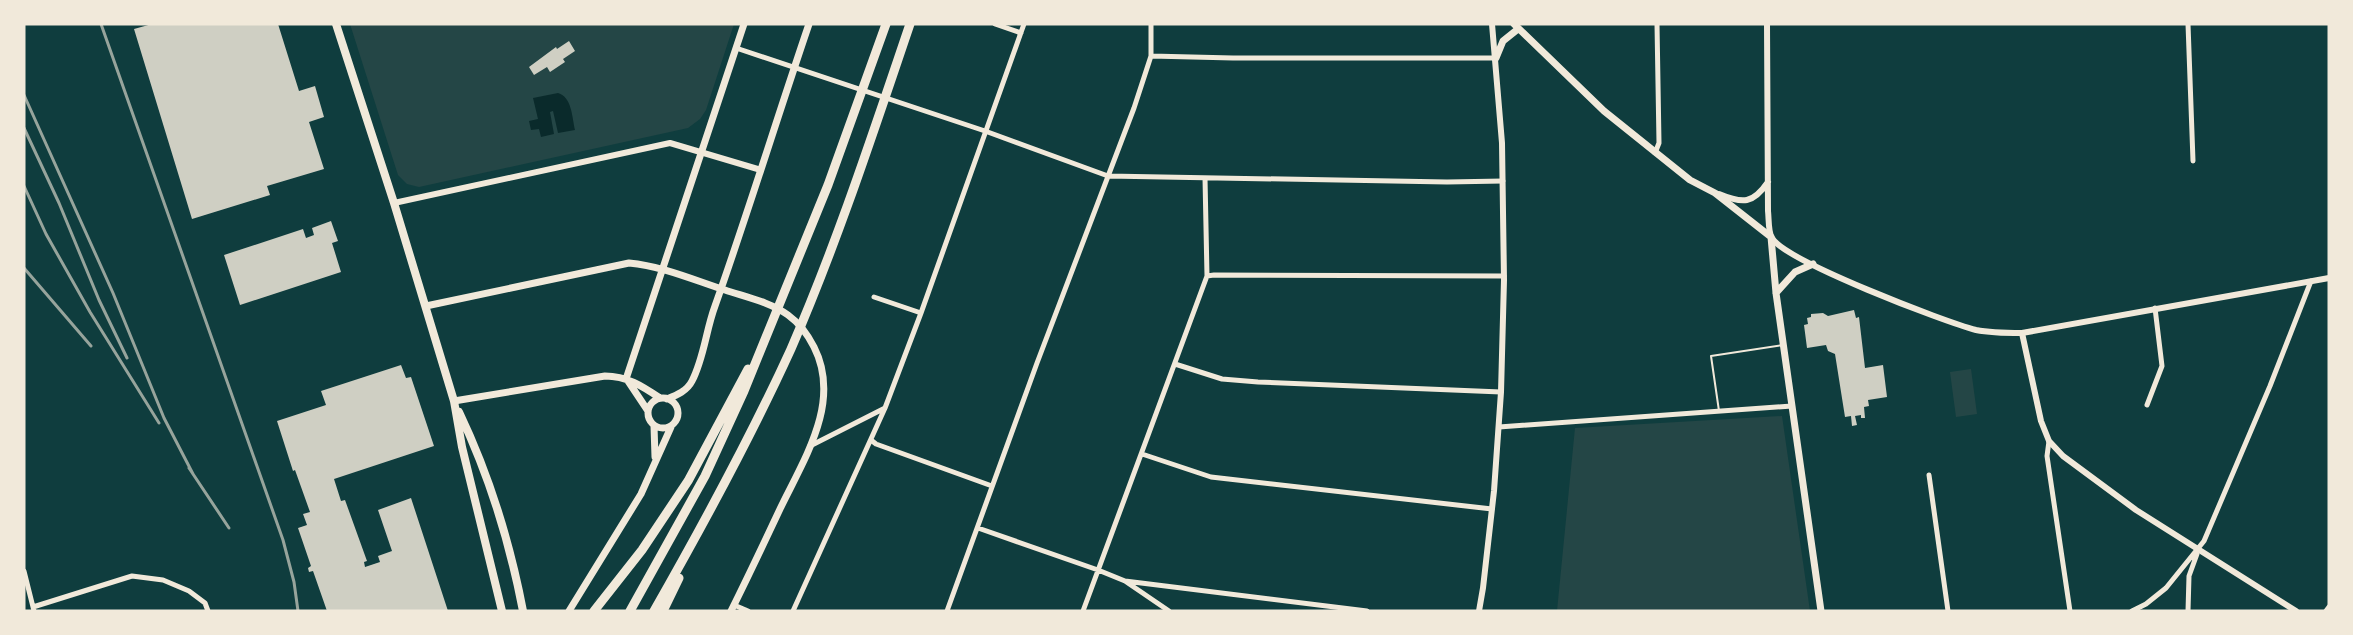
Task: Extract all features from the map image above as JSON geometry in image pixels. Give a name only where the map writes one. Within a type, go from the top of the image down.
[{"type":"highway","points":[[630,611],[705,476],[744,391],[828,185],[886,24]]},
{"type":"highway","points":[[663,611],[792,346],[844,216],[910,24]]},
{"type":"highway","points":[[594,611],[642,550],[688,481],[767,333]]},
{"type":"highway","points":[[654,611],[710,513]]},
{"type":"main road","points":[[336,24],[394,203],[454,401],[462,447],[502,611]]},
{"type":"main road","points":[[626,379],[744,24]]},
{"type":"main road","points":[[648,411],[652,403],[682,392],[691,384],[809,24]]},
{"type":"main road","points":[[1496,58],[1503,41],[1516,27],[1604,111],[1690,180],[1715,193],[1771,237],[1776,293],[1821,611]]},
{"type":"main road","points":[[426,306],[620,264],[639,264],[780,310],[798,324],[812,343],[822,368],[824,395],[821,416],[810,446],[733,608]]},
{"type":"main road","points":[[1776,293],[1795,272],[1813,264]]},
{"type":"main road","points":[[454,401],[536,388],[590,376],[611,376],[638,383],[674,402],[679,412],[677,420],[671,427],[641,494],[569,611]]},
{"type":"main road","points":[[626,379],[648,411],[654,426],[655,463]]},
{"type":"main road","points":[[454,401],[487,478],[522,608],[529,611]]},
{"type":"main road","points":[[654,426],[661,429],[671,427]]},
{"type":"street","points":[[995,24],[1021,33]]},
{"type":"street","points":[[793,611],[885,408],[1024,24]]},
{"type":"street","points":[[947,611],[1151,56],[1151,24]]},
{"type":"street","points":[[1479,611],[1500,427],[1504,276],[1501,119],[1492,24]]},
{"type":"street","points":[[1655,153],[1659,142],[1657,24]]},
{"type":"street","points":[[1767,24],[1771,237],[1781,248],[1813,264],[1948,322],[1978,330],[2022,333],[2329,278]]},
{"type":"street","points":[[2188,24],[2193,161]]},
{"type":"street","points":[[736,48],[985,131],[1108,177],[1503,181]]},
{"type":"street","points":[[1151,56],[1496,58]]},
{"type":"street","points":[[394,203],[670,143],[701,150],[761,170]]},
{"type":"street","points":[[1083,611],[1207,276],[1205,178]]},
{"type":"street","points":[[1715,193],[1747,201],[1759,195],[1769,181]]},
{"type":"street","points":[[1207,276],[1348,274],[1504,276]]},
{"type":"street","points":[[2188,611],[2189,576],[2199,549],[2261,406],[2311,281]]},
{"type":"street","points":[[874,297],[921,313]]},
{"type":"street","points":[[2147,405],[2162,366],[2155,308]]},
{"type":"street","points":[[2022,333],[2041,421],[2049,441],[2080,471],[2136,510],[2296,611]]},
{"type":"street","points":[[1175,364],[1222,379],[1250,382],[1501,392]]},
{"type":"street","points":[[1500,427],[1792,406]]},
{"type":"street","points":[[810,446],[885,408]]},
{"type":"street","points":[[871,440],[876,444],[993,486]]},
{"type":"street","points":[[2049,441],[2048,456],[2070,611]]},
{"type":"street","points":[[1142,454],[1211,477],[1492,509]]},
{"type":"street","points":[[1929,475],[1948,611]]},
{"type":"street","points":[[978,528],[1125,581],[1169,611]]},
{"type":"street","points":[[2132,611],[2146,604],[2166,588],[2199,549]]},
{"type":"street","points":[[24,571],[33,609],[132,576],[163,580],[189,591],[205,603],[208,611]]},
{"type":"street","points":[[1125,581],[1367,611]]},
{"type":"street","points":[[2326,611],[2329,607]]},
{"type":"street","points":[[733,608],[748,611]]},
{"type":"lane","points":[[1719,411],[1711,356],[1783,345]]},
{"type":"shaded area","points":[[350,24],[734,24],[706,110],[700,119],[688,128],[419,187],[407,184],[398,175]]},
{"type":"shaded area","points":[[558,93],[563,95],[569,103],[575,130],[558,133],[553,111],[550,112],[554,134],[541,137],[539,129],[531,130],[529,121],[538,119],[533,98]]},
{"type":"shaded area","points":[[1971,369],[1977,414],[1956,417],[1950,372]]},
{"type":"shaded area","points":[[1782,416],[1810,611],[1557,611],[1575,428]]},
{"type":"building","points":[[152,24],[278,24],[299,91],[315,86],[324,117],[309,122],[324,169],[267,186],[270,195],[192,219],[134,29]]},
{"type":"building","points":[[569,41],[575,51],[563,59],[565,62],[550,72],[547,67],[534,75],[529,67],[556,47],[557,49]]},
{"type":"building","points":[[331,221],[338,241],[332,243],[341,272],[240,305],[224,255],[303,229],[306,238],[314,235],[312,228]]},
{"type":"building","points":[[1854,310],[1856,318],[1859,317],[1865,368],[1883,365],[1887,397],[1868,400],[1869,406],[1864,407],[1865,418],[1861,418],[1861,415],[1855,416],[1857,425],[1852,426],[1851,416],[1845,417],[1835,354],[1828,351],[1826,345],[1807,348],[1804,325],[1808,324],[1807,318],[1811,317],[1811,314],[1823,313],[1828,316]]},
{"type":"building","points":[[401,365],[406,378],[411,377],[434,446],[334,479],[341,501],[345,500],[367,561],[364,562],[365,567],[380,562],[378,556],[392,551],[378,510],[411,498],[448,611],[327,611],[313,571],[309,572],[308,568],[311,566],[298,528],[307,525],[303,514],[310,512],[295,470],[293,471],[277,421],[326,405],[321,391]]},
{"type":"railway","points":[[101,24],[283,540],[294,582],[298,611]]},
{"type":"railway","points":[[24,95],[113,293],[164,418],[193,474]]},
{"type":"railway","points":[[24,128],[59,203],[99,300],[127,358]]},
{"type":"railway","points":[[24,186],[46,234],[90,312],[159,423]]},
{"type":"railway","points":[[24,268],[91,346]]},
{"type":"railway","points":[[189,468],[229,528]]}]
